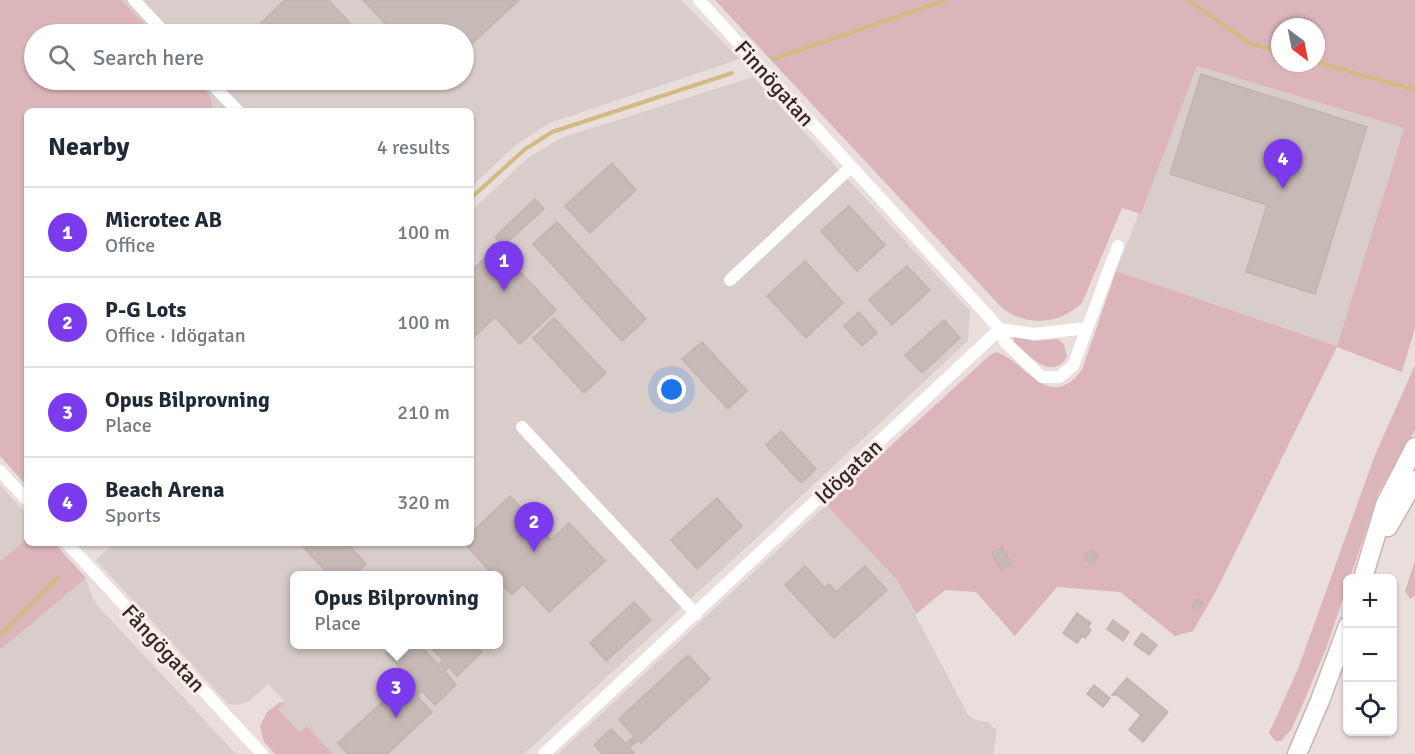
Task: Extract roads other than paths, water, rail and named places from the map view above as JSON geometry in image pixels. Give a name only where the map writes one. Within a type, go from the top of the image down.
[{"type":"main road","points":[[1365,574],[1385,505],[1415,447]]},
{"type":"main road","points":[[1365,574],[1396,511],[1415,480]]},
{"type":"main road","points":[[1297,754],[1319,703],[1346,628]]},
{"type":"street","points":[[134,0],[157,24]]},
{"type":"street","name":"Finnögatan","points":[[699,0],[1000,328],[1005,342],[1034,371],[1051,378],[1059,377],[1072,366],[1118,246]]},
{"type":"street","points":[[218,90],[235,108]]},
{"type":"street","points":[[730,280],[851,166]]},
{"type":"street","points":[[1000,328],[1034,334],[1087,328]]},
{"type":"street","name":"Idögatan","points":[[544,754],[1000,328]]},
{"type":"street","points":[[522,427],[696,614]]},
{"type":"street","points":[[0,471],[24,497]]},
{"type":"street","name":"Fångögatan","points":[[70,546],[262,754]]},
{"type":"waterway","points":[[773,59],[946,0]]},
{"type":"waterway","points":[[1188,0],[1251,44],[1271,50]]},
{"type":"waterway","points":[[1325,65],[1415,90]]},
{"type":"waterway","points":[[474,195],[524,150],[552,132],[732,73]]},
{"type":"waterway","points":[[0,635],[58,577]]},
{"type":"place","name":"Beach Arena","points":[[1283,189]]},
{"type":"place","name":"Microtec AB","points":[[504,291]]},
{"type":"place","name":"P-G Lots","points":[[534,552]]},
{"type":"place","name":"Opus Bilprovning","points":[[396,718]]}]
